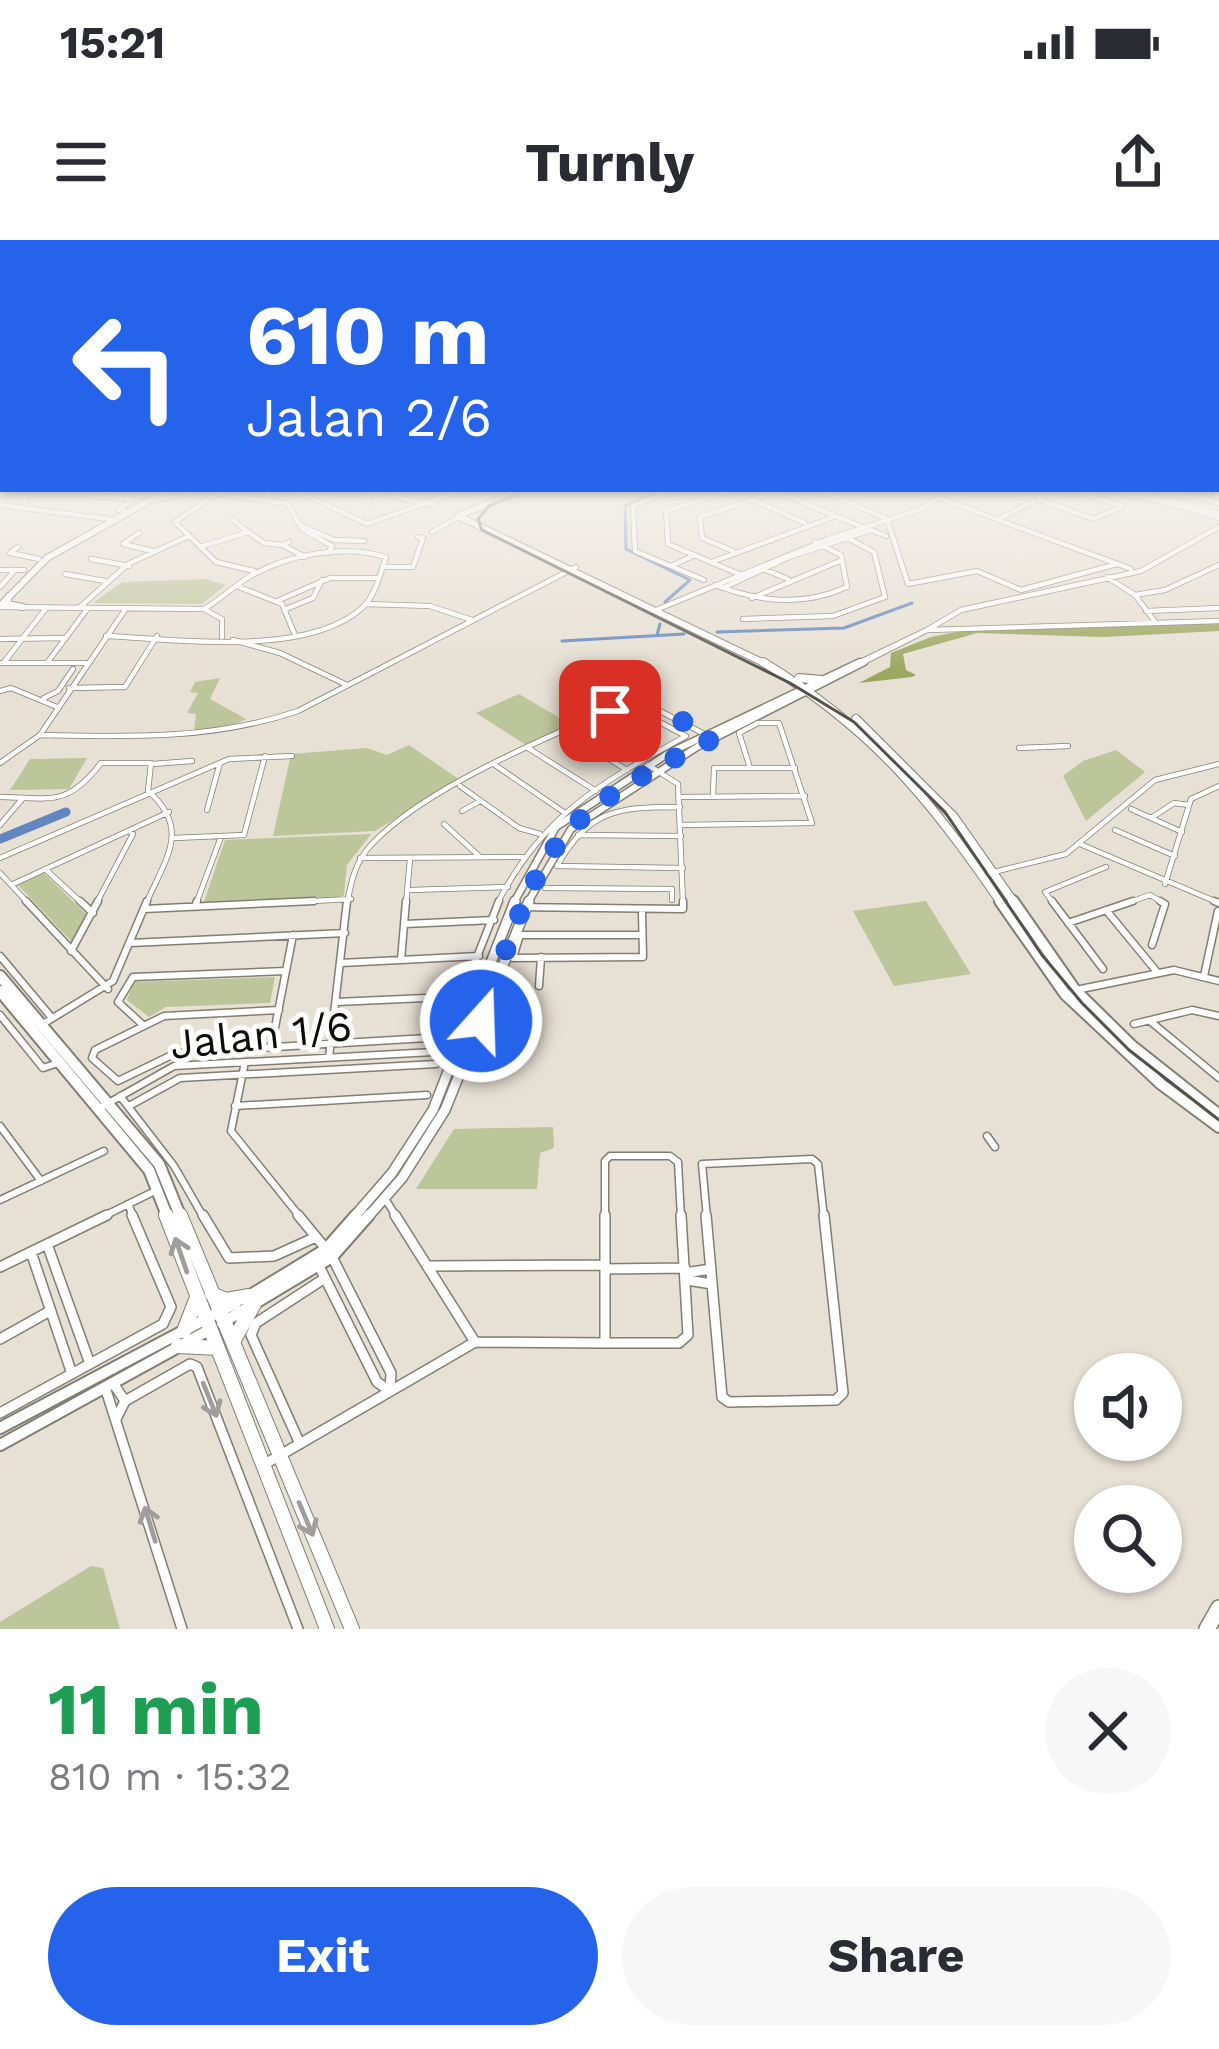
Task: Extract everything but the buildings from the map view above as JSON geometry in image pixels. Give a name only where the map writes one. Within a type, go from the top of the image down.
[{"type":"main road","points":[[23,607],[0,608],[3,592],[20,570],[62,547]]},
{"type":"main road","points":[[3,592],[67,547]]},
{"type":"main road","points":[[526,547],[817,687],[930,789],[983,858],[987,874]]},
{"type":"main road","points":[[3,592],[7,604],[23,607]]},
{"type":"main road","points":[[794,678],[817,687],[934,805],[1065,986],[1097,1021],[1219,1127]]},
{"type":"main road","points":[[786,697],[794,678]]},
{"type":"main road","points":[[798,698],[832,704]]},
{"type":"main road","points":[[971,859],[980,865],[983,858]]},
{"type":"main road","points":[[0,976],[58,1063],[108,1103]]},
{"type":"main road","points":[[0,991],[151,1150],[196,1300],[326,1629]]},
{"type":"main road","points":[[1123,1044],[1219,1115]]},
{"type":"main road","points":[[163,1186],[234,1342],[352,1629]]},
{"type":"main road","points":[[212,1294],[226,1300],[251,1300],[234,1342]]},
{"type":"main road","points":[[196,1300],[181,1339],[218,1348]]},
{"type":"main road","points":[[1207,1629],[1219,1607]]},
{"type":"street","points":[[17,547],[10,553],[39,560]]},
{"type":"street","points":[[135,547],[153,551]]},
{"type":"street","points":[[80,608],[105,581],[163,547]]},
{"type":"street","points":[[200,547],[216,562],[258,572]]},
{"type":"street","points":[[291,547],[307,557]]},
{"type":"street","points":[[328,553],[329,547]]},
{"type":"street","points":[[382,567],[413,567],[420,547]]},
{"type":"street","points":[[635,547],[635,551],[704,580]]},
{"type":"street","points":[[675,547],[739,574]]},
{"type":"street","points":[[724,547],[734,551]]},
{"type":"street","points":[[712,562],[746,547]]},
{"type":"street","points":[[719,587],[739,574],[809,547]]},
{"type":"street","points":[[661,608],[811,547]]},
{"type":"street","points":[[719,587],[749,600],[796,600],[847,587],[842,560],[824,547]]},
{"type":"street","points":[[743,619],[833,616],[885,597],[874,552],[864,547]]},
{"type":"street","points":[[896,547],[908,584],[976,571],[1021,590],[1117,564]]},
{"type":"street","points":[[1071,547],[1134,570]]},
{"type":"street","points":[[928,630],[933,622],[961,610],[1134,570],[1173,547]]},
{"type":"street","points":[[204,609],[258,572],[328,553],[386,557],[366,604]]},
{"type":"street","points":[[671,566],[694,555]]},
{"type":"street","points":[[91,560],[130,566]]},
{"type":"street","points":[[749,600],[842,560]]},
{"type":"street","points":[[40,735],[214,735],[279,718],[570,568]]},
{"type":"street","points":[[1135,595],[1165,590],[1218,568]]},
{"type":"street","points":[[763,569],[789,580]]},
{"type":"street","points":[[0,570],[20,570]]},
{"type":"street","points":[[65,574],[105,581]]},
{"type":"street","points":[[1107,577],[1135,595],[1156,623]]},
{"type":"street","points":[[277,601],[322,580],[378,578]]},
{"type":"street","points":[[286,608],[314,598],[322,580]]},
{"type":"street","points":[[237,586],[286,608],[295,635]]},
{"type":"street","points":[[796,600],[802,617]]},
{"type":"street","points":[[106,636],[295,635],[326,628],[366,604],[430,606],[472,620]]},
{"type":"street","points":[[23,607],[204,609],[222,619],[225,638]]},
{"type":"street","points":[[2,663],[47,608]]},
{"type":"street","points":[[47,663],[88,608]]},
{"type":"street","points":[[0,763],[40,735],[126,608]]},
{"type":"street","points":[[1146,611],[1219,608]]},
{"type":"street","points":[[709,737],[798,698],[928,630],[1219,621]]},
{"type":"street","points":[[69,688],[125,686],[157,636]]},
{"type":"street","points":[[0,639],[66,638]]},
{"type":"street","points":[[225,638],[280,653],[347,685]]},
{"type":"street","points":[[2,663],[87,663]]},
{"type":"street","points":[[44,698],[57,692],[73,669]]},
{"type":"street","points":[[67,678],[76,678]]},
{"type":"street","points":[[0,1445],[329,1253],[386,1200],[445,1110],[511,907],[550,832],[588,802],[786,697],[817,687]]},
{"type":"street","points":[[0,691],[10,688],[57,707]]},
{"type":"street","points":[[329,1057],[360,858],[381,834],[495,765],[626,704],[645,699],[709,737]]},
{"type":"street","points":[[440,1051],[508,886],[540,834],[565,812],[686,736],[626,704]]},
{"type":"street","points":[[599,716],[658,752]]},
{"type":"street","points":[[680,825],[812,820],[779,722],[758,723],[739,733],[749,768]]},
{"type":"street","points":[[565,732],[628,770]]},
{"type":"street","points":[[1018,748],[1068,746]]},
{"type":"street","points":[[528,748],[597,791]]},
{"type":"street","points":[[174,838],[244,835],[265,756]]},
{"type":"street","points":[[0,857],[219,763],[292,756]]},
{"type":"street","points":[[0,797],[67,798],[101,764],[192,761]]},
{"type":"street","points":[[207,810],[219,763]]},
{"type":"street","points":[[148,791],[152,764]]},
{"type":"street","points":[[987,874],[1047,861],[1080,844],[1125,801],[1161,777],[1219,764]]},
{"type":"street","points":[[495,765],[565,812]]},
{"type":"street","points":[[511,907],[677,911],[685,906],[678,784],[652,768]]},
{"type":"street","points":[[251,1300],[319,1266],[392,1173],[464,1050],[524,909],[566,835],[652,768]]},
{"type":"street","points":[[713,796],[712,769],[796,769]]},
{"type":"street","points":[[460,786],[522,830],[540,834]]},
{"type":"street","points":[[1166,884],[1195,793],[1219,786]]},
{"type":"street","points":[[36,1028],[108,989],[130,943],[174,838],[170,812],[148,791]]},
{"type":"street","points":[[679,797],[805,796]]},
{"type":"street","points":[[0,825],[23,798]]},
{"type":"street","points":[[463,811],[481,800]]},
{"type":"street","points":[[1151,818],[1174,803],[1189,805]]},
{"type":"street","points":[[680,807],[618,807],[574,835],[557,866],[682,868]]},
{"type":"street","points":[[1131,809],[1182,832]]},
{"type":"street","points":[[11,885],[170,812]]},
{"type":"street","points":[[444,824],[479,856]]},
{"type":"street","points":[[1115,830],[1175,856]]},
{"type":"street","points":[[71,951],[133,834],[129,831]]},
{"type":"street","points":[[574,835],[681,836]]},
{"type":"street","points":[[195,907],[221,836]]},
{"type":"street","points":[[1080,844],[1218,906]]},
{"type":"street","points":[[360,858],[523,857]]},
{"type":"street","points":[[401,960],[410,859]]},
{"type":"street","points":[[1103,970],[1046,892],[1106,867]]},
{"type":"street","points":[[45,869],[93,913]]},
{"type":"street","points":[[0,873],[108,989]]},
{"type":"street","points":[[408,890],[508,886]]},
{"type":"street","points":[[545,888],[672,889],[672,900]]},
{"type":"street","points":[[1204,976],[1219,891]]},
{"type":"street","points":[[1068,923],[1146,895],[1163,901],[1152,945]]},
{"type":"street","points":[[144,909],[351,899]]},
{"type":"street","points":[[1106,910],[1157,972]]},
{"type":"street","points":[[642,911],[643,935],[643,957],[513,958],[520,935],[643,935]]},
{"type":"street","points":[[405,924],[494,920]]},
{"type":"street","points":[[130,943],[345,933]]},
{"type":"street","points":[[271,1048],[293,935]]},
{"type":"street","points":[[0,956],[53,1019]]},
{"type":"street","points":[[341,964],[478,956]]},
{"type":"street","points":[[539,986],[542,957]]},
{"type":"street","points":[[143,1025],[118,1002],[134,977],[286,971]]},
{"type":"street","points":[[1065,986],[1157,972],[1219,981]]},
{"type":"street","points":[[336,1002],[448,997]]},
{"type":"street","points":[[279,1010],[168,1015],[95,1050],[92,1058],[111,1080],[125,1080],[176,1053],[444,1037]]},
{"type":"street","points":[[1135,1024],[1196,1010],[1219,1016]]},
{"type":"street","points":[[0,1016],[43,1068],[58,1063]]},
{"type":"street","points":[[1150,1021],[1219,1078]]},
{"type":"street","name":"Jalan 1/6","points":[[108,1103],[174,1066],[464,1050]]},
{"type":"street","points":[[245,1062],[231,1131],[329,1253],[391,1373],[390,1391]]},
{"type":"street","points":[[108,1103],[129,1106],[173,1079],[436,1064]]},
{"type":"street","points":[[235,1106],[427,1095]]},
{"type":"street","points":[[129,1106],[159,1143],[193,1195],[212,1239],[229,1258],[261,1262],[286,1256],[316,1238]]},
{"type":"street","points":[[0,1126],[41,1181]]},
{"type":"street","points":[[987,1136],[995,1148]]},
{"type":"street","points":[[0,1200],[104,1151]]},
{"type":"street","points":[[264,1465],[475,1342],[605,1343],[679,1343],[688,1335],[678,1162],[670,1156],[610,1156],[605,1161],[605,1343]]},
{"type":"street","points":[[812,1159],[818,1164],[843,1394],[836,1400],[729,1402],[722,1396],[712,1283],[705,1161],[812,1159]]},
{"type":"street","points":[[0,1267],[163,1186]]},
{"type":"street","points":[[386,1200],[475,1342]]},
{"type":"street","points":[[0,1413],[164,1324],[171,1307],[128,1204]]},
{"type":"street","points":[[47,1244],[90,1364]]},
{"type":"street","points":[[31,1252],[72,1374]]},
{"type":"street","points":[[319,1266],[377,1382],[390,1391]]},
{"type":"street","points":[[429,1266],[605,1267],[685,1274],[712,1283]]},
{"type":"street","points":[[685,1274],[711,1269]]},
{"type":"street","points":[[300,1444],[251,1335],[256,1323],[325,1278]]},
{"type":"street","points":[[0,1339],[50,1312]]},
{"type":"street","points":[[0,1428],[181,1339]]},
{"type":"street","points":[[116,1419],[125,1401],[190,1364],[196,1366],[298,1629]]},
{"type":"street","points":[[109,1385],[125,1401]]},
{"type":"street","points":[[109,1385],[182,1629]]},
{"type":"green space","points":[[206,579],[226,585],[202,604],[93,603],[122,582]]},
{"type":"green space","points":[[1219,622],[1219,631],[1104,637],[977,633],[903,654],[906,670],[916,675],[912,677],[859,683],[890,667],[891,653],[931,637],[982,627]]},
{"type":"green space","points":[[220,678],[210,699],[246,719],[228,728],[194,731],[196,714],[187,713],[198,693],[190,692],[195,682]]},
{"type":"green space","points":[[519,694],[570,724],[526,745],[476,713]]},
{"type":"green space","points":[[409,745],[460,780],[375,831],[273,836],[291,754],[367,748],[387,755]]},
{"type":"green space","points":[[1116,750],[1145,772],[1086,821],[1063,776],[1083,761]]},
{"type":"green space","points":[[87,758],[69,789],[10,790],[30,759]]},
{"type":"green space","points":[[371,834],[347,865],[344,895],[338,898],[204,902],[225,840]]},
{"type":"green space","points":[[44,873],[86,914],[72,942],[18,885]]},
{"type":"green space","points":[[926,901],[971,974],[894,986],[853,911]]},
{"type":"green space","points":[[275,977],[270,1003],[166,1007],[149,1017],[127,1000],[134,982]]},
{"type":"green space","points":[[553,1127],[554,1148],[540,1153],[537,1189],[416,1189],[454,1129]]},
{"type":"green space","points":[[91,1566],[103,1568],[120,1629],[0,1629],[0,1622]]},
{"type":"waterway","points":[[626,547],[690,580],[665,602]]},
{"type":"waterway","points":[[717,632],[844,628],[912,603]]},
{"type":"waterway","points":[[657,635],[660,624]]},
{"type":"waterway","points":[[562,641],[684,634]]},
{"type":"waterway","points":[[0,839],[66,812]]},
{"type":"tram line","points":[[516,547],[790,683],[854,722],[945,812],[1042,955],[1082,1003],[1129,1050],[1219,1120]]},
{"type":"route","points":[[481,1021],[524,909],[560,841],[613,797],[712,739],[645,699],[610,711]]}]
